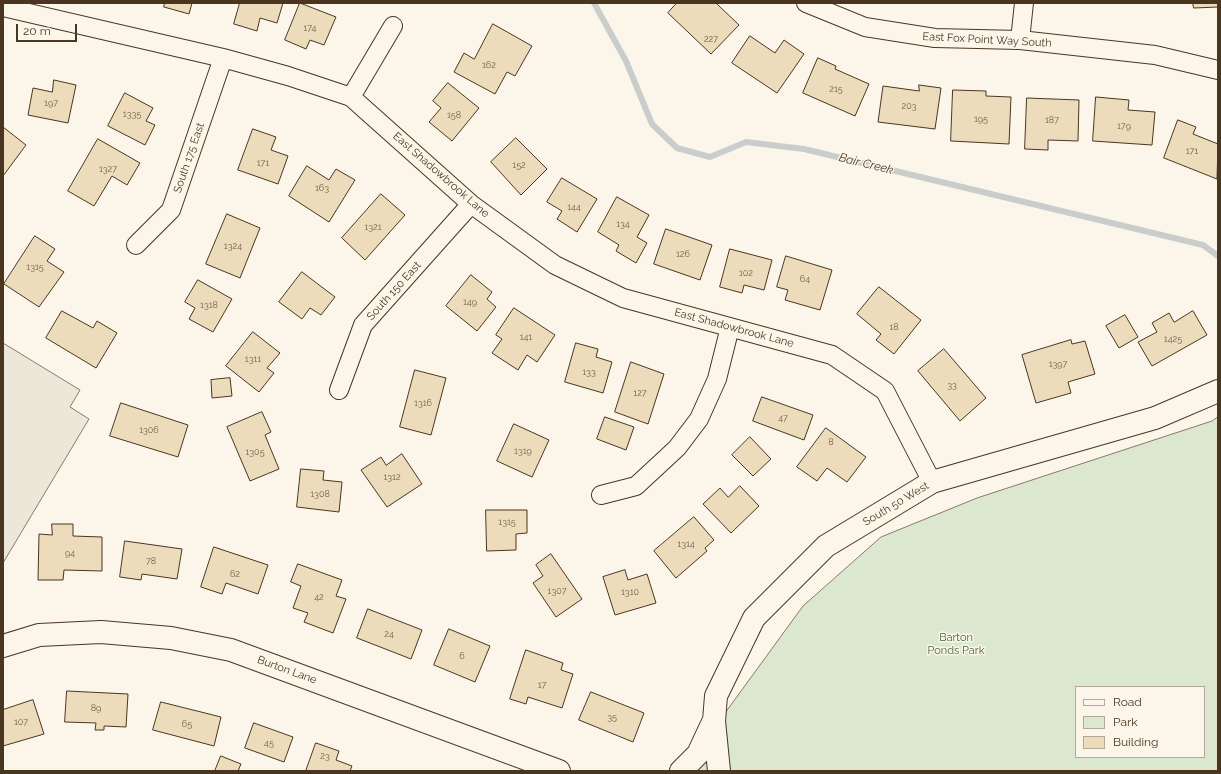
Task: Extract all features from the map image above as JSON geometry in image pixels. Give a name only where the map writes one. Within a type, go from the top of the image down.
[{"type":"street","name":"East Fox Point Way South","points":[[806,3],[865,27],[935,38],[1020,40],[1155,55],[1218,70]]},
{"type":"street","points":[[1020,40],[1024,3]]},
{"type":"street","name":"East Shadowbrook Lane","points":[[3,7],[223,58],[288,76],[351,97],[471,204],[556,264],[623,298],[832,355],[885,391],[932,482]]},
{"type":"street","points":[[351,97],[393,26]]},
{"type":"street","name":"South 175 East","points":[[136,245],[171,210],[223,58]]},
{"type":"street","name":"South 150 East","points":[[338,390],[364,325],[471,204]]},
{"type":"street","points":[[601,494],[636,486],[677,448],[699,419],[717,379],[730,327]]},
{"type":"street","name":"South 50 West","points":[[719,771],[714,721],[716,696],[754,618],[826,546],[932,482],[1155,418],[1218,391]]},
{"type":"street","name":"Burton Lane","points":[[3,646],[40,635],[101,632],[171,638],[231,650],[559,771]]},
{"type":"street","name":"South 50 West","points":[[681,771],[698,754],[714,721]]},
{"type":"green space","name":"Barton Ponds Park","points":[[1218,417],[1218,771],[696,771],[709,735],[803,606],[881,537],[977,498],[1212,421]]},
{"type":"shaded area","points":[[3,343],[80,390],[70,407],[89,419],[3,563]]},
{"type":"building","points":[[165,3],[192,3],[189,14],[164,7]]},
{"type":"building","points":[[240,3],[283,3],[277,23],[260,18],[257,31],[234,24]]},
{"type":"building","points":[[300,3],[336,17],[324,45],[310,40],[306,49],[285,40]]},
{"type":"building","points":[[677,3],[716,3],[739,25],[711,54],[668,13]]},
{"type":"building","points":[[1193,3],[1218,3],[1218,7],[1194,8]]},
{"type":"building","points":[[493,24],[532,46],[515,76],[507,72],[495,94],[454,72],[464,53],[474,59]]},
{"type":"building","points":[[750,36],[775,53],[784,40],[804,54],[777,93],[732,63]]},
{"type":"building","points":[[818,58],[836,66],[835,69],[869,84],[855,116],[803,93]]},
{"type":"building","points":[[54,80],[76,85],[68,123],[28,115],[33,88],[52,92]]},
{"type":"building","points":[[448,83],[479,108],[452,141],[429,122],[441,108],[433,101]]},
{"type":"building","points":[[919,85],[941,88],[935,129],[878,122],[883,86],[919,91]]},
{"type":"building","points":[[953,90],[986,91],[986,96],[1011,97],[1009,144],[951,141]]},
{"type":"building","points":[[125,93],[153,108],[146,121],[155,125],[145,145],[108,126]]},
{"type":"building","points":[[1096,97],[1129,100],[1128,110],[1155,112],[1152,145],[1093,141]]},
{"type":"building","points":[[1027,98],[1079,100],[1078,141],[1048,140],[1048,150],[1025,149]]},
{"type":"building","points":[[1178,120],[1196,127],[1193,134],[1218,144],[1217,179],[1164,158]]},
{"type":"building","points":[[3,127],[26,145],[3,176]]},
{"type":"building","points":[[253,129],[276,137],[271,150],[288,156],[278,184],[238,170]]},
{"type":"building","points":[[516,138],[547,169],[521,195],[491,162]]},
{"type":"building","points":[[98,139],[140,163],[127,185],[112,176],[94,206],[68,191]]},
{"type":"building","points":[[307,166],[329,180],[336,169],[355,180],[329,222],[289,196]]},
{"type":"building","points":[[562,178],[597,199],[577,232],[557,219],[562,211],[547,202]]},
{"type":"building","points":[[381,194],[405,215],[365,260],[342,238]]},
{"type":"building","points":[[617,197],[649,215],[637,237],[647,243],[636,263],[616,251],[619,245],[598,232]]},
{"type":"building","points":[[227,214],[260,228],[240,278],[206,264]]},
{"type":"building","points":[[666,229],[712,245],[700,280],[654,264]]},
{"type":"building","points":[[35,236],[55,249],[47,261],[64,272],[39,307],[4,284]]},
{"type":"building","points":[[730,249],[772,260],[764,290],[744,285],[742,293],[720,287]]},
{"type":"building","points":[[786,256],[832,270],[820,310],[785,300],[788,290],[777,287]]},
{"type":"building","points":[[302,272],[335,297],[321,315],[310,308],[302,319],[279,302]]},
{"type":"building","points":[[471,275],[492,292],[487,299],[496,307],[477,331],[446,306]]},
{"type":"building","points":[[198,280],[232,299],[213,332],[189,319],[195,308],[185,302]]},
{"type":"building","points":[[879,287],[921,320],[894,354],[876,340],[881,334],[857,314]]},
{"type":"building","points":[[514,308],[555,335],[537,362],[527,355],[518,370],[492,353],[502,339],[496,335]]},
{"type":"building","points":[[62,311],[93,328],[97,321],[117,333],[96,368],[46,338]]},
{"type":"building","points":[[1193,311],[1207,335],[1152,366],[1138,342],[1157,332],[1152,323],[1169,313],[1174,322]]},
{"type":"building","points":[[1125,315],[1138,337],[1119,348],[1106,326]]},
{"type":"building","points":[[253,332],[280,353],[267,368],[274,373],[259,392],[226,366]]},
{"type":"building","points":[[1071,340],[1072,344],[1085,341],[1095,374],[1068,382],[1071,393],[1036,403],[1022,355]]},
{"type":"building","points":[[576,343],[598,349],[596,357],[612,362],[603,393],[565,382]]},
{"type":"building","points":[[944,349],[986,398],[960,421],[918,371]]},
{"type":"building","points":[[631,362],[664,374],[648,424],[615,412]]},
{"type":"building","points":[[415,370],[446,378],[431,435],[400,427]]},
{"type":"building","points":[[230,378],[232,396],[212,398],[211,380]]},
{"type":"building","points":[[762,397],[813,415],[804,440],[753,421]]},
{"type":"building","points":[[121,403],[188,425],[178,457],[110,436]]},
{"type":"building","points":[[262,412],[271,432],[265,435],[279,469],[250,481],[227,427]]},
{"type":"building","points":[[605,417],[634,427],[626,450],[597,439]]},
{"type":"building","points":[[514,424],[549,440],[532,477],[497,461]]},
{"type":"building","points":[[826,428],[866,457],[847,482],[827,468],[817,481],[797,467]]},
{"type":"building","points":[[750,437],[771,459],[753,476],[732,455]]},
{"type":"building","points":[[402,454],[422,484],[387,507],[361,470],[381,457],[386,465]]},
{"type":"building","points":[[301,469],[324,471],[323,480],[342,482],[339,512],[297,507]]},
{"type":"building","points":[[740,486],[759,506],[731,533],[703,504],[720,488],[728,497]]},
{"type":"building","points":[[486,510],[527,510],[527,533],[516,534],[516,550],[487,551]]},
{"type":"building","points":[[694,517],[714,540],[705,548],[707,551],[676,578],[654,551]]},
{"type":"building","points":[[52,524],[73,524],[73,536],[102,537],[102,571],[64,570],[63,580],[38,580],[39,534],[52,535]]},
{"type":"building","points":[[125,541],[182,549],[177,579],[142,574],[141,580],[120,577]]},
{"type":"building","points":[[214,547],[268,565],[258,594],[226,583],[222,594],[201,587]]},
{"type":"building","points":[[551,554],[582,599],[556,617],[533,583],[543,576],[536,565]]},
{"type":"building","points":[[298,564],[342,580],[336,596],[346,599],[333,633],[304,622],[308,613],[293,608],[301,586],[291,582]]},
{"type":"building","points":[[625,570],[628,580],[647,574],[656,603],[615,615],[603,577]]},
{"type":"building","points":[[368,609],[422,630],[411,659],[357,638]]},
{"type":"building","points":[[449,629],[490,646],[475,682],[434,665]]},
{"type":"building","points":[[526,650],[563,663],[561,670],[573,674],[562,708],[528,697],[526,704],[510,699]]},
{"type":"building","points":[[67,691],[128,694],[126,727],[104,726],[104,730],[95,730],[96,723],[65,722]]},
{"type":"building","points":[[591,692],[644,713],[633,742],[579,720]]},
{"type":"building","points":[[33,700],[44,734],[3,746],[3,710]]},
{"type":"building","points":[[161,702],[221,717],[214,746],[153,730]]},
{"type":"building","points":[[254,723],[293,737],[284,762],[245,748]]},
{"type":"building","points":[[316,743],[339,751],[336,760],[352,766],[350,771],[306,771]]},
{"type":"building","points":[[221,756],[241,764],[238,771],[215,771]]},
{"type":"waterway","name":"Bair Creek","points":[[594,3],[626,61],[652,124],[677,148],[710,157],[746,142],[804,149],[1203,245],[1218,256]]}]
